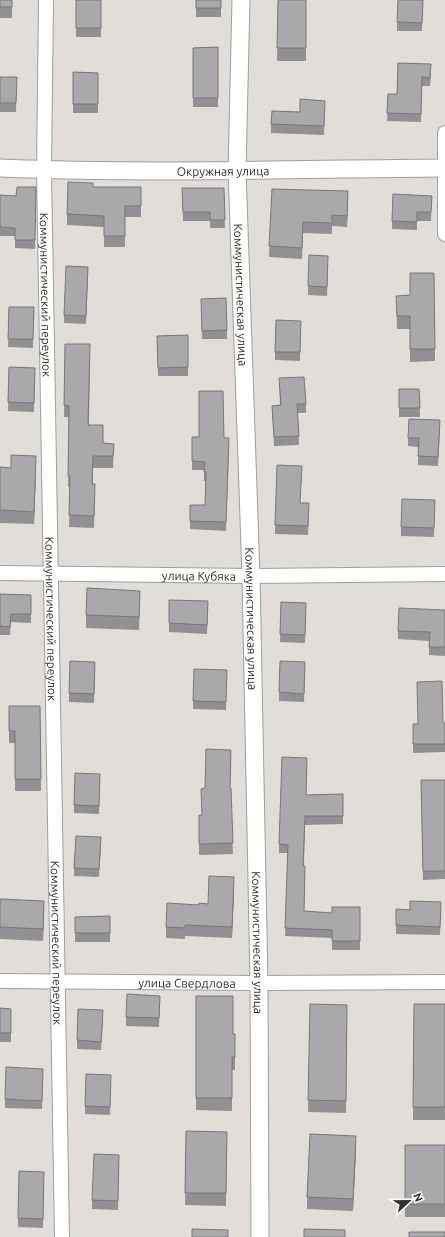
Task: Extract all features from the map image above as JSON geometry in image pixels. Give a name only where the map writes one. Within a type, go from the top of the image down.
[{"type":"street","name":"Коммунистический переулок","points":[[46,0],[44,170],[62,1237]]},
{"type":"street","name":"Коммунистическая улица","points":[[241,0],[237,170],[250,576],[259,983],[260,1237]]},
{"type":"street","points":[[445,133],[445,234]]},
{"type":"street","name":"Окружная улица","points":[[0,168],[44,170],[445,168]]},
{"type":"street","name":"улица Кубяка","points":[[0,573],[250,576],[445,574]]},
{"type":"street","name":"улица Свердлова","points":[[0,981],[259,983],[445,982]]},
{"type":"building","points":[[0,0],[12,0],[12,7],[0,7]]},
{"type":"building","points":[[76,0],[101,0],[101,28],[76,28]]},
{"type":"building","points":[[196,0],[221,0],[221,8],[196,8]]},
{"type":"building","points":[[278,0],[306,0],[306,48],[277,48]]},
{"type":"building","points":[[398,0],[423,0],[422,23],[397,22]]},
{"type":"building","points":[[218,47],[218,98],[193,98],[193,48]]},
{"type":"building","points":[[398,63],[431,64],[430,78],[422,77],[421,114],[387,113],[388,94],[397,94]]},
{"type":"building","points":[[73,72],[98,73],[98,104],[73,104]]},
{"type":"building","points":[[0,77],[17,77],[16,103],[0,103]]},
{"type":"building","points":[[300,99],[325,101],[324,126],[271,124],[272,111],[300,112]]},
{"type":"building","points":[[68,182],[93,183],[93,187],[141,187],[141,206],[125,206],[125,236],[104,236],[104,216],[67,214]]},
{"type":"building","points":[[17,187],[36,187],[35,240],[15,240],[15,228],[0,227],[0,195],[16,196]]},
{"type":"building","points":[[182,188],[224,188],[225,220],[210,220],[210,212],[183,212]]},
{"type":"building","points":[[272,189],[348,191],[347,216],[332,215],[332,223],[303,222],[302,248],[269,246]]},
{"type":"building","points":[[393,194],[432,196],[431,212],[417,212],[417,222],[392,221]]},
{"type":"building","points":[[309,255],[328,256],[327,287],[308,286]]},
{"type":"building","points":[[66,266],[88,267],[86,316],[64,315]]},
{"type":"building","points":[[410,273],[434,273],[435,349],[410,349],[410,316],[397,316],[396,296],[410,295]]},
{"type":"building","points":[[226,298],[227,330],[202,331],[201,299]]},
{"type":"building","points":[[9,307],[34,307],[33,339],[8,339]]},
{"type":"building","points":[[276,320],[301,321],[300,352],[275,352]]},
{"type":"building","points":[[188,335],[188,367],[158,368],[157,336]]},
{"type":"building","points":[[65,344],[90,344],[88,425],[103,425],[103,443],[114,444],[113,456],[93,456],[92,484],[95,484],[94,516],[69,515],[69,406],[64,405]]},
{"type":"building","points":[[9,367],[35,368],[34,403],[8,402]]},
{"type":"building","points":[[304,377],[306,404],[297,404],[299,436],[274,437],[272,406],[281,405],[279,378]]},
{"type":"building","points":[[399,389],[419,389],[420,408],[399,408]]},
{"type":"building","points":[[199,391],[223,391],[224,438],[229,438],[226,522],[190,521],[190,505],[205,505],[205,462],[192,461],[192,437],[199,437]]},
{"type":"building","points":[[409,419],[440,420],[438,457],[418,456],[419,438],[408,438]]},
{"type":"building","points":[[11,455],[36,456],[34,512],[0,510],[0,467],[11,468]]},
{"type":"building","points":[[277,465],[302,466],[300,503],[309,503],[308,526],[275,525]]},
{"type":"building","points":[[402,499],[435,500],[434,528],[401,527]]},
{"type":"building","points":[[87,588],[140,591],[139,617],[86,615]]},
{"type":"building","points":[[0,594],[31,595],[31,614],[11,614],[10,627],[0,626]]},
{"type":"building","points":[[169,600],[208,601],[207,625],[169,623]]},
{"type":"building","points":[[281,602],[306,603],[305,635],[280,634]]},
{"type":"building","points":[[399,608],[445,610],[445,647],[429,647],[430,632],[398,631]]},
{"type":"building","points":[[70,661],[95,662],[94,694],[69,693]]},
{"type":"building","points":[[280,661],[305,662],[304,694],[279,692]]},
{"type":"building","points":[[194,669],[227,670],[226,702],[193,701]]},
{"type":"building","points":[[442,681],[445,744],[413,744],[413,724],[418,724],[417,682]]},
{"type":"building","points":[[9,706],[40,706],[41,779],[15,779],[15,731],[9,731]]},
{"type":"building","points":[[206,749],[231,750],[230,788],[233,843],[199,844],[199,815],[202,815],[201,789],[205,788]]},
{"type":"building","points":[[282,757],[307,758],[306,795],[343,794],[343,816],[305,816],[303,866],[305,866],[304,911],[332,913],[332,907],[360,907],[360,941],[332,941],[332,930],[285,928],[288,845],[279,844]]},
{"type":"building","points":[[75,773],[100,774],[99,806],[74,805]]},
{"type":"building","points":[[421,780],[445,780],[445,871],[423,871]]},
{"type":"building","points":[[76,836],[101,837],[99,869],[74,868]]},
{"type":"building","points":[[209,876],[234,877],[232,927],[185,925],[185,928],[166,927],[167,903],[199,905],[199,903],[208,904]]},
{"type":"building","points":[[0,899],[44,901],[43,929],[0,927]]},
{"type":"building","points":[[410,901],[441,902],[440,927],[396,925],[396,909],[410,910]]},
{"type":"building","points":[[110,916],[110,933],[75,933],[75,917]]},
{"type":"building","points":[[127,994],[160,996],[159,1018],[126,1017]]},
{"type":"building","points":[[196,996],[233,996],[233,1034],[235,1034],[235,1057],[232,1057],[232,1098],[196,1098]]},
{"type":"building","points":[[310,1004],[347,1005],[346,1101],[308,1100]]},
{"type":"building","points":[[414,1004],[445,1004],[445,1107],[413,1107]]},
{"type":"building","points":[[0,1008],[11,1009],[11,1033],[0,1033]]},
{"type":"building","points":[[78,1009],[103,1010],[101,1042],[77,1040]]},
{"type":"building","points":[[6,1067],[43,1069],[42,1101],[5,1099]]},
{"type":"building","points":[[86,1074],[111,1075],[110,1107],[85,1106]]},
{"type":"building","points":[[186,1131],[227,1132],[226,1193],[185,1193]]},
{"type":"building","points":[[310,1134],[356,1136],[353,1199],[307,1197]]},
{"type":"building","points":[[405,1145],[445,1145],[445,1204],[405,1204]]},
{"type":"building","points":[[94,1154],[119,1155],[118,1201],[92,1200]]},
{"type":"building","points":[[19,1171],[44,1172],[43,1219],[18,1218]]},
{"type":"building","points":[[192,1229],[228,1230],[228,1237],[192,1237]]},
{"type":"building","points":[[304,1229],[345,1230],[345,1237],[304,1237]]},
{"type":"building","points":[[409,1232],[445,1232],[445,1237],[409,1237]]}]
